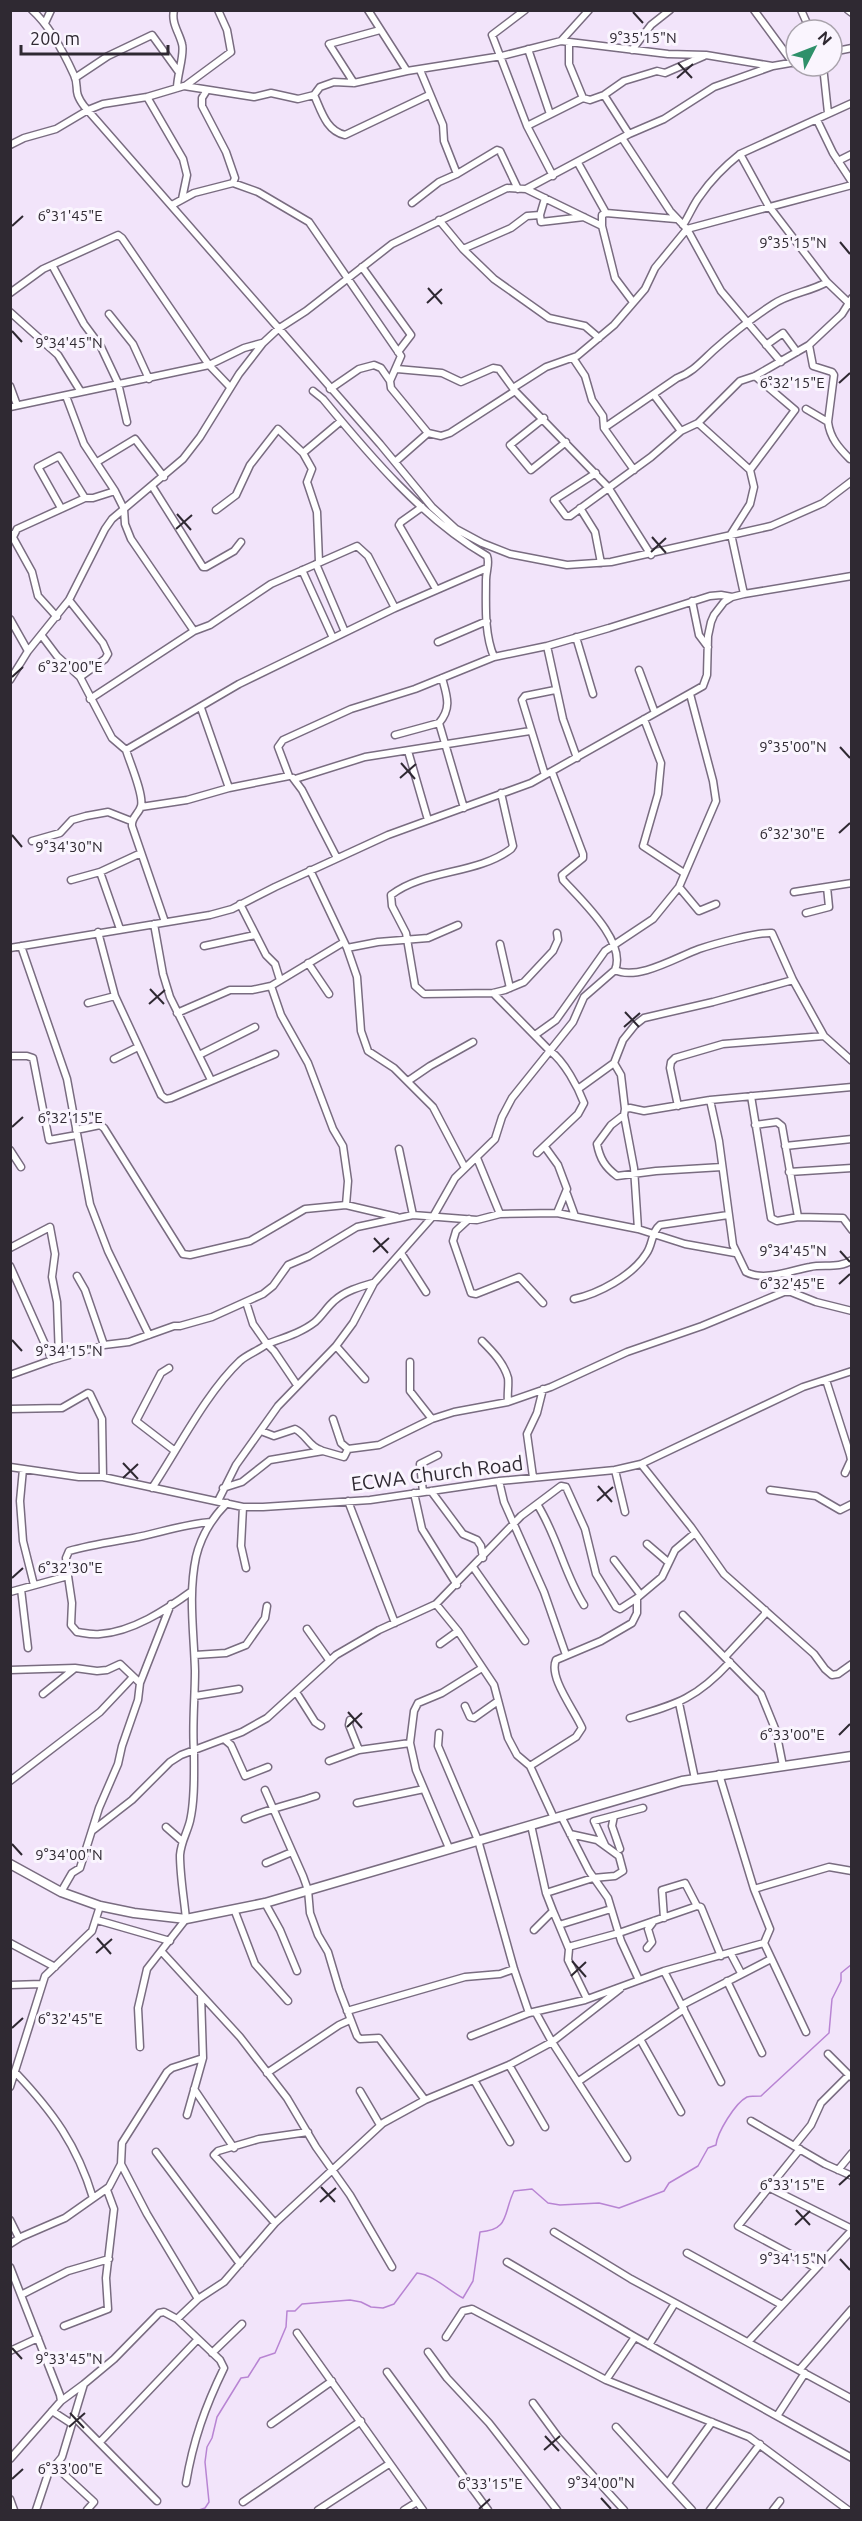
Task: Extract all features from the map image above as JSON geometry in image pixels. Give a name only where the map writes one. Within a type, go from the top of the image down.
[{"type":"street","points":[[32,10],[45,23],[75,78],[78,97],[88,110],[440,515],[456,529],[510,554],[567,565],[601,563],[651,555],[771,526],[792,519],[823,503],[852,481]]},
{"type":"street","points":[[45,23],[51,10]]},
{"type":"street","points":[[174,10],[173,19],[183,50],[178,71],[181,87]]},
{"type":"street","points":[[11,144],[56,129],[103,104],[147,97],[181,87],[231,51],[228,30],[218,10]]},
{"type":"street","points":[[368,10],[407,71]]},
{"type":"street","points":[[525,10],[492,35],[527,126],[553,176]]},
{"type":"street","points":[[561,41],[589,10]]},
{"type":"street","points":[[633,50],[651,25],[670,10]]},
{"type":"street","points":[[754,10],[784,49]]},
{"type":"street","points":[[354,83],[329,44],[380,30]]},
{"type":"street","points":[[75,78],[108,56],[152,35],[178,71]]},
{"type":"street","points":[[181,87],[254,98],[260,98],[269,93],[298,99],[314,95],[320,87],[334,82],[354,83],[407,71],[502,56],[561,41],[633,50],[706,55],[773,66]]},
{"type":"street","points":[[569,42],[569,64],[583,98]]},
{"type":"street","points":[[528,49],[550,114]]},
{"type":"street","points":[[527,126],[583,98],[590,100],[604,95],[624,81],[657,71],[665,73],[706,55]]},
{"type":"street","points":[[526,189],[629,134],[664,119],[714,87],[773,66],[784,64]]},
{"type":"street","points":[[420,70],[443,124],[444,141],[457,174]]},
{"type":"street","points":[[824,78],[828,113]]},
{"type":"street","points":[[207,90],[202,98],[202,106],[226,152],[235,178],[233,183]]},
{"type":"street","points":[[314,95],[328,124],[337,132],[345,135],[429,95]]},
{"type":"street","points":[[604,95],[629,134]]},
{"type":"street","points":[[147,97],[183,159],[186,175],[182,199]]},
{"type":"street","points":[[330,389],[359,369],[374,365],[381,368],[390,381],[391,388],[428,433],[441,436],[450,433],[546,367],[573,358],[615,325],[648,284],[655,268],[685,227],[699,196],[725,166],[740,154],[852,103]]},
{"type":"street","points":[[685,227],[852,183],[817,120]]},
{"type":"street","points":[[622,138],[676,219],[685,227],[722,291],[781,362]]},
{"type":"street","points":[[412,203],[439,182],[499,150],[518,189]]},
{"type":"street","points":[[596,473],[554,500],[568,517],[634,470],[681,431],[698,423],[736,384],[755,376],[809,345],[851,303],[827,282],[770,206],[740,154]]},
{"type":"street","points":[[838,161],[852,154]]},
{"type":"street","points":[[578,163],[606,213]]},
{"type":"street","points":[[172,205],[182,199],[233,183],[258,192],[309,222],[398,352],[401,358],[390,381]]},
{"type":"street","points":[[10,680],[28,651],[69,600],[105,529],[124,509],[183,459],[200,437],[230,387],[262,343],[278,328],[306,311],[392,244],[507,188],[526,189],[602,226]]},
{"type":"street","points":[[545,198],[539,220],[544,222],[584,217]]},
{"type":"street","points":[[633,302],[615,278],[602,226],[602,215],[606,213],[676,219]]},
{"type":"street","points":[[463,249],[511,228],[527,216],[540,215]]},
{"type":"street","points":[[439,220],[463,249],[494,279],[549,318],[585,326],[599,338]]},
{"type":"street","points":[[10,293],[52,265],[114,236],[122,238],[209,365],[230,387]]},
{"type":"street","points":[[52,265],[84,324],[101,347],[118,383],[127,422]]},
{"type":"street","points":[[362,267],[411,335],[398,352]]},
{"type":"street","points":[[604,428],[690,373],[748,322],[782,299],[806,292],[827,282]]},
{"type":"street","points":[[10,312],[58,355],[81,392]]},
{"type":"street","points":[[109,314],[133,344],[149,379]]},
{"type":"street","points":[[766,345],[783,333],[797,352]]},
{"type":"street","points":[[10,386],[14,406],[209,365],[244,348],[262,343]]},
{"type":"street","points":[[809,345],[813,366],[832,372],[834,375],[828,422],[831,436],[850,459]]},
{"type":"street","points":[[573,358],[585,376],[592,400],[603,416],[604,428],[634,470]]},
{"type":"street","points":[[397,369],[442,373],[461,382],[496,368],[608,487],[651,555]]},
{"type":"street","points":[[750,470],[795,410],[755,376]]},
{"type":"street","points":[[313,391],[323,399],[390,476],[422,507],[487,556],[489,561],[487,621],[494,657]]},
{"type":"street","points":[[654,395],[681,431]]},
{"type":"street","points":[[66,396],[84,444],[124,509],[125,524],[131,538],[194,631]]},
{"type":"street","points":[[806,409],[828,422]]},
{"type":"street","points":[[544,418],[510,445],[531,470],[566,442]]},
{"type":"street","points":[[303,453],[341,421]]},
{"type":"street","points":[[698,423],[750,470],[754,487],[750,504],[731,534],[744,594]]},
{"type":"street","points":[[216,510],[236,495],[250,465],[278,429],[303,453],[312,469],[307,482],[317,512],[318,563],[345,633]]},
{"type":"street","points":[[395,462],[428,433]]},
{"type":"street","points":[[97,462],[135,439],[164,477]]},
{"type":"street","points":[[61,508],[38,467],[59,456],[85,498]]},
{"type":"street","points":[[152,486],[203,567],[207,567],[234,551],[241,542]]},
{"type":"street","points":[[57,617],[38,596],[32,572],[12,535],[17,529],[61,508],[85,498],[115,491]]},
{"type":"street","points":[[422,507],[399,525],[436,590]]},
{"type":"street","points":[[580,508],[595,532],[601,563]]},
{"type":"street","points":[[90,699],[194,631],[210,625],[271,584],[352,547],[360,548],[368,556],[395,608]]},
{"type":"street","points":[[126,750],[239,684],[345,633],[365,620],[487,568]]},
{"type":"street","points":[[302,570],[333,638]]},
{"type":"street","points":[[337,858],[292,778],[278,747],[283,740],[351,709],[415,689],[494,657],[547,646],[692,601],[721,595],[732,597],[852,576]]},
{"type":"street","points":[[10,948],[210,915],[240,904],[310,870],[428,820],[531,783],[690,694],[706,681],[708,647],[714,615],[732,597]]},
{"type":"street","points":[[69,600],[103,643],[108,654],[105,659],[80,677]]},
{"type":"street","points":[[692,601],[699,635],[708,647]]},
{"type":"street","points":[[10,619],[28,651]]},
{"type":"street","points":[[438,642],[487,621]]},
{"type":"street","points":[[42,636],[57,656],[80,677],[112,738],[126,750],[141,798],[141,807],[131,821]]},
{"type":"street","points":[[576,637],[593,694]]},
{"type":"street","points":[[547,646],[555,690],[577,758]]},
{"type":"street","points":[[639,670],[655,713]]},
{"type":"street","points":[[395,735],[439,723],[446,714],[448,699],[442,678]]},
{"type":"street","points":[[545,775],[522,700],[525,696],[555,690]]},
{"type":"street","points":[[535,1035],[556,1020],[592,966],[614,944],[653,919],[679,887],[716,801],[713,781],[690,694]]},
{"type":"street","points":[[201,708],[229,788]]},
{"type":"street","points":[[644,719],[661,763],[658,794],[643,846],[684,873]]},
{"type":"street","points":[[439,723],[464,808]]},
{"type":"street","points":[[141,807],[187,800],[229,788],[292,778],[365,758],[530,731]]},
{"type":"street","points":[[408,752],[428,820]]},
{"type":"street","points":[[218,1501],[236,1465],[261,1431],[297,1385],[336,1346],[353,1323],[374,1282],[434,1215],[443,1196],[464,1166],[477,1158],[495,1138],[501,1117],[512,1098],[573,1022],[584,997],[615,970],[617,953],[614,944],[604,928],[563,880],[562,875],[583,858],[583,854],[552,772]]},
{"type":"street","points":[[501,793],[513,846],[508,852],[474,866],[408,885],[391,895],[392,906],[408,941],[415,986],[424,994],[493,993],[510,988],[524,982],[554,951],[558,940],[557,933]]},
{"type":"street","points":[[32,841],[60,833],[72,820],[86,816],[108,812],[131,821]]},
{"type":"street","points":[[131,821],[165,922]]},
{"type":"street","points":[[71,880],[100,872],[141,853]]},
{"type":"street","points":[[310,870],[346,945],[357,977],[361,1031],[368,1051],[394,1068],[439,1114],[453,1148],[464,1166]]},
{"type":"street","points":[[100,872],[120,929]]},
{"type":"street","points":[[794,892],[852,883]]},
{"type":"street","points":[[806,913],[829,908],[826,886]]},
{"type":"street","points":[[679,887],[699,911],[716,903]]},
{"type":"street","points":[[240,904],[266,955],[275,964],[280,980]]},
{"type":"street","points":[[154,924],[163,974],[177,1013],[211,1080]]},
{"type":"street","points":[[177,1013],[230,990],[252,990],[271,986],[308,963],[346,945],[408,941],[435,936],[458,925]]},
{"type":"street","points":[[98,932],[105,967],[115,996],[161,1095],[166,1099],[275,1054]]},
{"type":"street","points":[[615,970],[621,973],[643,970],[679,959],[700,949],[769,932],[774,934],[793,980],[824,1036],[852,1060]]},
{"type":"street","points":[[204,946],[255,935]]},
{"type":"street","points":[[500,944],[510,988]]},
{"type":"street","points":[[21,946],[67,1079],[86,1188],[98,1226],[149,1335]]},
{"type":"street","points":[[308,963],[329,994]]},
{"type":"street","points":[[578,1089],[614,1063],[623,1041],[634,1025],[644,1018],[793,980]]},
{"type":"street","points":[[271,986],[281,1015],[308,1063],[333,1130],[343,1146],[348,1181],[346,1205]]},
{"type":"street","points":[[493,993],[558,1057],[584,1103],[578,1114],[537,1153]]},
{"type":"street","points":[[88,1003],[115,996]]},
{"type":"street","points":[[199,1055],[255,1027]]},
{"type":"street","points":[[678,1106],[670,1068],[675,1058],[723,1044],[824,1036]]},
{"type":"street","points":[[408,1081],[473,1042]]},
{"type":"street","points":[[114,1059],[138,1047]]},
{"type":"street","points":[[10,1056],[33,1058],[49,1140],[54,1141],[100,1125],[104,1128],[183,1254],[190,1255],[250,1241],[305,1209],[346,1205],[398,1218]]},
{"type":"street","points":[[614,1063],[621,1075],[624,1112],[634,1174],[638,1229]]},
{"type":"street","points":[[722,1167],[617,1176],[608,1170],[600,1157],[597,1144],[611,1125],[630,1108],[644,1111],[710,1100],[852,1087]]},
{"type":"street","points":[[751,1096],[771,1218],[777,1221],[798,1217],[843,1218],[852,1230]]},
{"type":"street","points":[[710,1100],[735,1253],[748,1274],[788,1274],[809,1267],[845,1265],[852,1260]]},
{"type":"street","points":[[755,1125],[780,1123],[798,1217]]},
{"type":"street","points":[[785,1146],[852,1139]]},
{"type":"street","points":[[545,1147],[558,1165],[565,1181],[574,1216]]},
{"type":"street","points":[[399,1149],[412,1215]]},
{"type":"street","points":[[10,1150],[21,1167]]},
{"type":"street","points":[[477,1158],[500,1214]]},
{"type":"street","points":[[789,1172],[852,1168]]},
{"type":"street","points":[[557,1213],[567,1194]]},
{"type":"street","points":[[10,1375],[104,1345],[129,1341],[174,1326],[212,1317],[246,1302],[273,1286],[288,1265],[309,1256],[357,1227],[412,1215],[477,1220],[500,1214],[557,1213],[638,1229],[685,1244],[735,1253]]},
{"type":"street","points":[[574,1299],[586,1297],[626,1273],[645,1256],[656,1228],[669,1222],[728,1215]]},
{"type":"street","points":[[469,1219],[456,1231],[453,1241],[471,1293],[476,1294],[519,1277],[543,1303]]},
{"type":"street","points":[[10,1248],[50,1227],[55,1254],[52,1277],[57,1302],[59,1358]]},
{"type":"street","points":[[401,1253],[411,1265],[426,1292]]},
{"type":"street","points":[[10,1266],[52,1360]]},
{"type":"street","points":[[788,1274],[791,1292]]},
{"type":"street","points":[[77,1276],[85,1290],[104,1345]]},
{"type":"street","points":[[152,1488],[196,1419],[247,1354],[305,1329],[316,1321],[334,1300],[355,1288],[374,1282]]},
{"type":"street","points":[[333,1419],[341,1443],[348,1449],[379,1445],[432,1419],[454,1412],[508,1402],[543,1389],[627,1352],[702,1326],[770,1297],[791,1292],[816,1302],[852,1311]]},
{"type":"street","points":[[246,1302],[253,1324],[297,1385]]},
{"type":"street","points":[[482,1341],[497,1356],[508,1379],[508,1402]]},
{"type":"street","points":[[336,1346],[365,1379]]},
{"type":"street","points":[[410,1362],[410,1391],[432,1419]]},
{"type":"street","points":[[169,1368],[161,1373],[136,1421],[175,1451]]},
{"type":"street","name":"ECWA Church Road","points":[[10,1467],[79,1477],[103,1477],[243,1508],[348,1501],[499,1481],[615,1470],[641,1464],[785,1395],[852,1371]]},
{"type":"street","points":[[826,1380],[850,1455],[851,1460],[845,1473]]},
{"type":"street","points":[[533,1478],[527,1434],[537,1413],[543,1389]]},
{"type":"street","points":[[10,1409],[62,1408],[90,1394],[102,1419],[103,1477]]},
{"type":"street","points":[[261,1431],[274,1436],[295,1429],[300,1431],[315,1449],[344,1457],[348,1449]]},
{"type":"street","points":[[223,1489],[242,1482],[270,1460],[323,1451]]},
{"type":"street","points":[[423,1492],[420,1464],[438,1455]]},
{"type":"street","points":[[641,1464],[724,1574],[814,1653],[832,1675],[838,1674],[852,1664]]},
{"type":"street","points":[[23,1469],[20,1501],[23,1541],[34,1585]]},
{"type":"street","points":[[615,1470],[625,1512]]},
{"type":"street","points":[[92,1831],[132,1800],[170,1762],[267,1718],[329,1660],[379,1630],[436,1604],[513,1525],[564,1485],[569,1474]]},
{"type":"street","points":[[499,1481],[513,1525],[544,1592],[566,1655]]},
{"type":"street","points":[[564,1485],[585,1529],[596,1574],[611,1600],[620,1609],[662,1577],[675,1550],[695,1533]]},
{"type":"street","points":[[770,1490],[816,1496],[840,1510],[852,1504]]},
{"type":"street","points":[[431,1491],[463,1534],[477,1540],[481,1546],[483,1558]]},
{"type":"street","points":[[414,1493],[422,1529],[457,1585]]},
{"type":"street","points":[[348,1501],[395,1623]]},
{"type":"street","points":[[140,2046],[138,2008],[147,1969],[186,1919],[180,1856],[182,1841],[190,1820],[194,1751],[191,1737],[195,1696],[192,1591],[196,1557],[211,1522],[227,1503]]},
{"type":"street","points":[[537,1504],[555,1536],[575,1592],[584,1605]]},
{"type":"street","points":[[243,1508],[241,1546],[246,1568]]},
{"type":"street","points":[[192,1591],[128,1628],[100,1634],[77,1632],[71,1625],[72,1603],[66,1558],[69,1551],[98,1542],[134,1538],[193,1523],[211,1522]]},
{"type":"street","points":[[647,1544],[668,1562]]},
{"type":"street","points":[[530,1766],[581,1732],[581,1724],[555,1673],[556,1660],[601,1641],[632,1623],[637,1613],[638,1596],[614,1560]]},
{"type":"street","points":[[474,1567],[525,1641]]},
{"type":"street","points":[[10,1593],[68,1576]]},
{"type":"street","points":[[21,1589],[28,1648]]},
{"type":"street","points":[[61,1892],[72,1873],[80,1868],[118,1764],[138,1700],[140,1683],[171,1604]]},
{"type":"street","points":[[436,1604],[458,1631],[494,1685],[511,1744],[521,1760],[530,1766],[593,1878],[608,1898],[619,1933],[639,1980]]},
{"type":"street","points":[[195,1655],[226,1653],[246,1645],[265,1618],[267,1606]]},
{"type":"street","points":[[630,1718],[679,1703],[705,1687],[765,1614],[765,1610]]},
{"type":"street","points":[[683,1615],[761,1694],[776,1731],[783,1766]]},
{"type":"street","points":[[307,1629],[329,1660]]},
{"type":"street","points":[[440,1644],[458,1631]]},
{"type":"street","points":[[10,1670],[75,1668],[97,1671],[107,1670],[120,1664],[140,1683]]},
{"type":"street","points":[[43,1694],[75,1668]]},
{"type":"street","points":[[449,1848],[416,1770],[410,1743],[415,1706],[482,1668]]},
{"type":"street","points":[[10,1781],[100,1712],[133,1677]]},
{"type":"street","points":[[195,1696],[239,1689]]},
{"type":"street","points":[[296,1692],[315,1722],[321,1726]]},
{"type":"street","points":[[465,1706],[470,1717],[474,1718],[498,1701]]},
{"type":"street","points":[[679,1703],[695,1779]]},
{"type":"street","points":[[350,1720],[349,1725],[359,1750]]},
{"type":"street","points":[[439,1733],[437,1740],[444,1765],[456,1786],[478,1840],[514,1969],[533,2013],[627,2158]]},
{"type":"street","points":[[224,1739],[231,1745],[244,1776],[268,1767]]},
{"type":"street","points":[[329,1761],[359,1750],[410,1743]]},
{"type":"street","points":[[10,1864],[61,1892],[100,1906],[134,1913],[186,1919],[265,1903],[449,1848],[695,1779],[852,1756]]},
{"type":"street","points":[[471,2036],[533,2013],[620,1989],[664,1971],[731,1954],[764,1942],[770,1929],[754,1889],[719,1774]]},
{"type":"street","points":[[357,1803],[424,1789]]},
{"type":"street","points":[[265,1790],[308,1890],[310,1913],[318,1935],[328,1952],[350,2020],[358,2037],[379,2038],[425,2100]]},
{"type":"street","points":[[244,1819],[272,1808],[288,1806],[316,1796]]},
{"type":"street","points":[[605,1846],[594,1821],[644,1808]]},
{"type":"street","points":[[614,1816],[612,1826],[620,1849]]},
{"type":"street","points":[[531,1825],[546,1893],[568,1947],[568,1960],[587,1999]]},
{"type":"street","points":[[166,1827],[182,1841]]},
{"type":"street","points":[[546,1893],[593,1878],[615,1876],[623,1871],[619,1856],[597,1840],[570,1834]]},
{"type":"street","points":[[266,1863],[292,1852]]},
{"type":"street","points":[[754,1889],[828,1868],[852,1871]]},
{"type":"street","points":[[664,1918],[662,1890],[685,1883],[700,1907],[721,1956]]},
{"type":"street","points":[[265,1903],[280,1930],[297,1971]]},
{"type":"street","points":[[10,2087],[45,1976],[92,1931],[100,1906]]},
{"type":"street","points":[[568,1947],[619,1933],[698,1906]]},
{"type":"street","points":[[234,1909],[255,1964],[288,2001]]},
{"type":"street","points":[[560,1925],[611,1909]]},
{"type":"street","points":[[534,1930],[552,1911]]},
{"type":"street","points":[[97,1920],[170,1941]]},
{"type":"street","points":[[647,1948],[652,1942],[648,1929],[655,1921]]},
{"type":"street","points":[[764,1942],[806,2032]]},
{"type":"street","points":[[10,1943],[55,1966]]},
{"type":"street","points":[[162,1952],[240,2037],[287,2098],[392,2267]]},
{"type":"street","points":[[731,1954],[741,1973]]},
{"type":"street","points":[[579,2081],[683,2007],[741,1973],[771,1959]]},
{"type":"street","points":[[347,2011],[465,1977],[500,1974],[514,1969]]},
{"type":"street","points":[[664,1971],[722,2082]]},
{"type":"street","points":[[727,1981],[762,2053]]},
{"type":"street","points":[[10,1985],[42,1984]]},
{"type":"street","points":[[177,2319],[198,2299],[224,2282],[274,2223],[380,2125],[425,2100],[509,2065],[552,2042],[620,1989]]},
{"type":"street","points":[[187,2115],[203,2058],[201,1995]]},
{"type":"street","points":[[267,2073],[350,2020]]},
{"type":"street","points":[[640,2039],[681,2112]]},
{"type":"street","points":[[816,2268],[738,2226],[770,2188],[797,2148],[811,2126],[821,2103],[850,2076],[828,2054]]},
{"type":"street","points":[[10,2244],[65,2218],[106,2190],[121,2164],[122,2143],[167,2072],[172,2068],[203,2058]]},
{"type":"street","points":[[509,2065],[545,2127]]},
{"type":"street","points":[[15,2072],[38,2096],[67,2135],[76,2150],[93,2198]]},
{"type":"street","points":[[474,2080],[510,2142]]},
{"type":"street","points":[[194,2089],[234,2148]]},
{"type":"street","points":[[360,2091],[380,2125]]},
{"type":"street","points":[[751,2121],[852,2176]]},
{"type":"street","points":[[274,2223],[214,2155],[218,2151],[260,2139],[308,2132]]},
{"type":"street","points":[[156,2152],[240,2264]]},
{"type":"street","points":[[838,2170],[852,2153]]},
{"type":"street","points":[[121,2164],[147,2214],[198,2299]]},
{"type":"street","points":[[749,2341],[852,2230],[770,2188]]},
{"type":"street","points":[[63,2326],[108,2309],[106,2278],[114,2209],[106,2190]]},
{"type":"street","points":[[10,2220],[19,2238]]},
{"type":"street","points":[[554,2232],[598,2260],[675,2303],[850,2395]]},
{"type":"street","points":[[687,2253],[782,2305]]},
{"type":"street","points":[[21,2295],[68,2271],[109,2259]]},
{"type":"street","points":[[507,2262],[649,2345],[851,2456]]},
{"type":"street","points":[[10,2267],[61,2401]]},
{"type":"street","points":[[649,2345],[675,2303]]},
{"type":"street","points":[[446,2337],[463,2311],[469,2308],[606,2380],[749,2437],[848,2511]]},
{"type":"street","points":[[777,2416],[802,2371],[852,2309]]},
{"type":"street","points":[[10,2459],[61,2401],[114,2359],[159,2313],[164,2312],[177,2319],[220,2360],[224,2368],[204,2410],[191,2449],[186,2483]]},
{"type":"street","points":[[212,2353],[242,2324]]},
{"type":"street","points":[[297,2333],[423,2511]]},
{"type":"street","points":[[606,2380],[635,2337]]},
{"type":"street","points":[[10,2351],[38,2338]]},
{"type":"street","points":[[99,2442],[198,2339]]},
{"type":"street","points":[[428,2352],[447,2378],[489,2423],[557,2511]]},
{"type":"street","points":[[387,2372],[488,2511]]},
{"type":"street","points":[[271,2424],[332,2381]]},
{"type":"street","points":[[36,2511],[48,2474],[62,2457],[84,2384]]},
{"type":"street","points":[[532,2403],[558,2437],[624,2511]]},
{"type":"street","points":[[52,2411],[72,2424]]},
{"type":"street","points":[[74,2417],[157,2501]]},
{"type":"street","points":[[243,2502],[361,2421]]},
{"type":"street","points":[[668,2483],[712,2422]]},
{"type":"street","points":[[616,2427],[692,2511]]},
{"type":"street","points":[[710,2511],[760,2444]]},
{"type":"street","points":[[318,2511],[389,2464]]},
{"type":"street","points":[[55,2466],[94,2502],[87,2511]]},
{"type":"street","points":[[10,2499],[14,2511]]},
{"type":"street","points":[[773,2511],[780,2501]]},
{"type":"street","points":[[404,2511],[417,2502]]},
{"type":"waterway","points":[[199,2510],[205,2508],[209,2502],[205,2462],[207,2447],[212,2438],[217,2417],[241,2378],[248,2377],[260,2358],[275,2353],[286,2327],[287,2311],[295,2311],[302,2304],[350,2300],[371,2307],[383,2308],[394,2304],[417,2273],[435,2280],[463,2298],[473,2281],[480,2232],[490,2231],[501,2224],[514,2191],[532,2189],[548,2203],[560,2205],[599,2203],[619,2208],[664,2191],[669,2183],[698,2166],[708,2148],[716,2145],[727,2119],[742,2100],[747,2097],[761,2096],[829,2033],[832,1999],[841,1981],[841,1973],[852,1964]]}]
